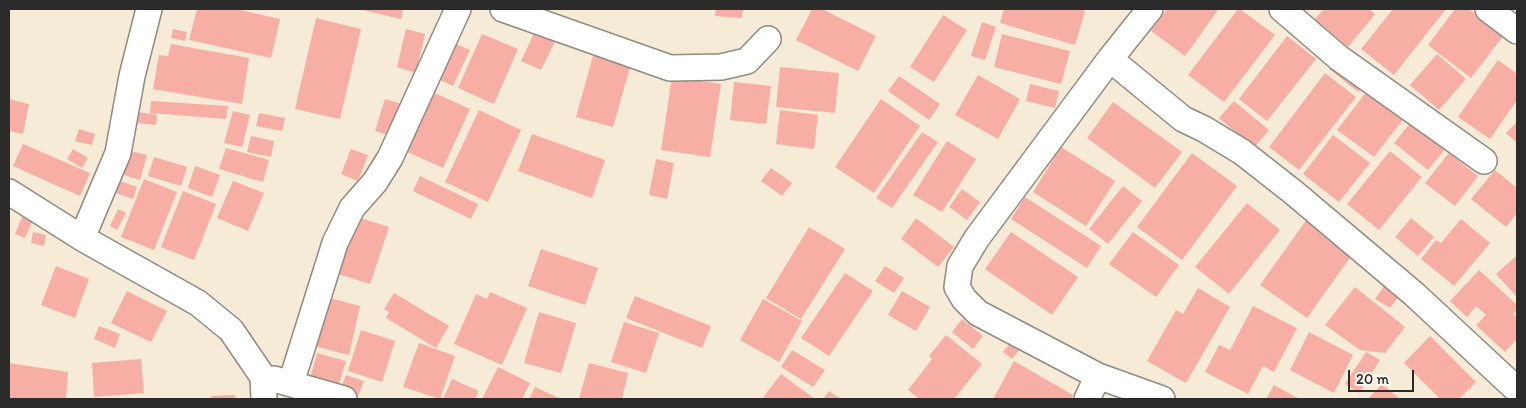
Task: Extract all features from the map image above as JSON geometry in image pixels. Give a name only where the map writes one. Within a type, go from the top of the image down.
[{"type":"street","points":[[82,238],[118,153],[132,76],[149,9]]},
{"type":"street","points":[[291,383],[335,243],[352,208],[375,182],[390,158],[458,9]]},
{"type":"street","points":[[503,9],[670,68],[720,67],[747,61],[768,39]]},
{"type":"street","points":[[1150,9],[1110,59],[977,238],[960,266],[957,287],[964,299],[978,313],[1098,376],[1162,399]]},
{"type":"street","points":[[1282,9],[1339,58],[1484,161]]},
{"type":"street","points":[[1488,9],[1517,31]]},
{"type":"street","points":[[1110,59],[1182,119],[1204,129],[1242,152],[1293,192],[1414,294],[1512,390]]},
{"type":"street","points":[[9,192],[82,238],[198,303],[231,330],[263,388],[291,383],[344,399]]},
{"type":"street","points":[[1087,399],[1098,376]]},
{"type":"building","points":[[197,9],[236,9],[280,19],[271,58],[189,40]]},
{"type":"building","points":[[358,9],[403,9],[401,19]]},
{"type":"building","points":[[716,9],[743,9],[742,18],[715,16]]},
{"type":"building","points":[[812,9],[822,9],[876,36],[858,71],[796,40]]},
{"type":"building","points":[[1004,9],[1077,9],[1085,11],[1075,45],[1000,23]]},
{"type":"building","points":[[1167,9],[1218,10],[1185,56],[1151,31]]},
{"type":"building","points":[[1238,9],[1275,35],[1224,102],[1188,75]]},
{"type":"building","points":[[1324,9],[1369,9],[1375,14],[1348,47],[1315,19]]},
{"type":"building","points":[[1393,9],[1446,9],[1394,75],[1361,49]]},
{"type":"building","points":[[1455,9],[1469,9],[1504,35],[1471,78],[1428,45]]},
{"type":"building","points":[[943,15],[967,30],[934,82],[910,67]]},
{"type":"building","points":[[316,18],[361,29],[340,119],[295,109]]},
{"type":"building","points":[[982,22],[996,27],[985,60],[971,56]]},
{"type":"building","points":[[537,27],[557,37],[541,70],[521,61]]},
{"type":"building","points":[[173,29],[187,32],[185,41],[171,38]]},
{"type":"building","points":[[406,29],[425,34],[416,73],[397,67]]},
{"type":"building","points":[[482,34],[518,49],[494,104],[458,88]]},
{"type":"building","points":[[1002,34],[1070,51],[1061,84],[994,67]]},
{"type":"building","points":[[1287,36],[1316,59],[1267,121],[1239,99]]},
{"type":"building","points":[[451,42],[470,50],[453,86],[434,77]]},
{"type":"building","points":[[171,44],[249,58],[242,104],[153,89],[159,55],[168,56]]},
{"type":"building","points":[[595,49],[632,60],[613,127],[576,117]]},
{"type":"building","points":[[1437,54],[1466,79],[1439,110],[1410,85]]},
{"type":"building","points":[[1337,60],[1366,83],[1358,92],[1329,69]]},
{"type":"building","points":[[1498,60],[1517,74],[1517,100],[1490,139],[1458,117]]},
{"type":"building","points":[[780,67],[839,73],[835,113],[776,107]]},
{"type":"building","points":[[1325,73],[1356,97],[1299,170],[1269,147]]},
{"type":"building","points":[[978,75],[1020,99],[998,139],[955,115]]},
{"type":"building","points":[[899,76],[940,104],[929,120],[888,91]]},
{"type":"building","points":[[672,77],[721,84],[710,157],[661,150]]},
{"type":"building","points":[[734,82],[771,86],[766,124],[730,120]]},
{"type":"building","points":[[1030,84],[1059,91],[1055,108],[1026,101]]},
{"type":"building","points":[[430,91],[470,109],[443,168],[403,150]]},
{"type":"building","points":[[1367,91],[1404,118],[1374,157],[1337,130]]},
{"type":"building","points":[[9,99],[29,104],[23,134],[9,131]]},
{"type":"building","points":[[385,99],[402,104],[392,136],[375,131]]},
{"type":"building","points":[[881,99],[920,126],[874,193],[835,167]]},
{"type":"building","points":[[151,101],[228,106],[226,119],[150,113]]},
{"type":"building","points":[[1234,101],[1269,130],[1254,148],[1219,118]]},
{"type":"building","points":[[1113,102],[1182,152],[1155,188],[1087,138]]},
{"type":"building","points":[[479,110],[521,130],[488,202],[445,182]]},
{"type":"building","points":[[780,110],[818,115],[814,149],[776,144]]},
{"type":"building","points":[[233,111],[250,115],[242,147],[224,143]]},
{"type":"building","points":[[138,112],[157,115],[156,125],[137,123]]},
{"type":"building","points":[[259,113],[285,118],[282,131],[256,126]]},
{"type":"building","points":[[1412,121],[1446,148],[1428,170],[1394,143]]},
{"type":"building","points":[[1517,122],[1517,143],[1506,133]]},
{"type":"building","points":[[79,129],[95,134],[92,145],[75,141]]},
{"type":"building","points":[[922,132],[938,142],[892,208],[876,198]]},
{"type":"building","points":[[532,134],[605,160],[592,198],[518,171]]},
{"type":"building","points":[[1333,135],[1370,163],[1339,202],[1303,174]]},
{"type":"building","points":[[251,136],[274,141],[271,157],[247,152]]},
{"type":"building","points":[[947,141],[976,159],[942,212],[913,195]]},
{"type":"building","points":[[23,144],[90,173],[80,196],[13,166]]},
{"type":"building","points":[[1061,147],[1115,181],[1086,226],[1033,192]]},
{"type":"building","points":[[226,148],[269,160],[263,182],[219,169]]},
{"type":"building","points":[[73,149],[88,158],[82,168],[67,159]]},
{"type":"building","points":[[351,149],[368,155],[358,181],[341,174]]},
{"type":"building","points":[[130,151],[147,155],[140,180],[124,175]]},
{"type":"building","points":[[1390,151],[1422,177],[1379,230],[1347,204]]},
{"type":"building","points":[[1192,153],[1237,186],[1182,260],[1137,227]]},
{"type":"building","points":[[1449,153],[1478,176],[1455,206],[1425,183]]},
{"type":"building","points":[[154,157],[187,167],[181,186],[148,176]]},
{"type":"building","points":[[656,159],[674,163],[667,199],[649,195]]},
{"type":"building","points":[[195,166],[220,175],[212,197],[188,188]]},
{"type":"building","points":[[771,168],[792,183],[782,196],[761,181]]},
{"type":"building","points":[[1495,170],[1517,188],[1517,213],[1506,227],[1471,199]]},
{"type":"building","points":[[420,176],[478,204],[471,219],[413,191]]},
{"type":"building","points":[[144,179],[177,192],[154,250],[121,237]]},
{"type":"building","points":[[120,181],[137,187],[133,199],[116,193]]},
{"type":"building","points":[[233,181],[264,193],[248,231],[217,218]]},
{"type":"building","points":[[1123,186],[1142,201],[1108,244],[1089,229]]},
{"type":"building","points":[[962,189],[980,202],[967,220],[949,207]]},
{"type":"building","points":[[183,191],[216,204],[194,260],[161,247]]},
{"type":"building","points":[[1025,197],[1101,246],[1087,268],[1011,219]]},
{"type":"building","points":[[1247,203],[1280,230],[1229,294],[1195,267]]},
{"type":"building","points":[[118,209],[126,213],[117,230],[110,226]]},
{"type":"building","points":[[354,216],[389,227],[370,284],[335,273]]},
{"type":"building","points":[[22,217],[32,222],[25,238],[15,234]]},
{"type":"building","points":[[916,218],[954,247],[938,267],[901,239]]},
{"type":"building","points":[[1411,218],[1434,237],[1418,256],[1395,237]]},
{"type":"building","points":[[1307,219],[1354,252],[1307,318],[1260,285]]},
{"type":"building","points":[[1461,219],[1490,243],[1454,286],[1421,259],[1436,240],[1441,243]]},
{"type":"building","points":[[809,227],[845,249],[801,319],[766,298]]},
{"type":"building","points":[[33,232],[46,235],[44,246],[31,243]]},
{"type":"building","points":[[1011,232],[1078,277],[1052,315],[985,269]]},
{"type":"building","points":[[1133,232],[1179,265],[1156,297],[1109,264]]},
{"type":"building","points":[[541,249],[598,268],[585,305],[528,286]]},
{"type":"building","points":[[1517,255],[1517,297],[1496,274]]},
{"type":"building","points":[[56,266],[89,279],[75,318],[41,305]]},
{"type":"building","points":[[885,266],[904,278],[894,293],[875,281]]},
{"type":"building","points":[[1479,270],[1517,305],[1517,310],[1513,314],[1517,318],[1517,339],[1505,352],[1476,325],[1486,315],[1476,306],[1467,317],[1450,301]]},
{"type":"building","points":[[845,273],[873,291],[829,356],[801,338]]},
{"type":"building","points":[[1384,286],[1399,296],[1390,308],[1375,299]]},
{"type":"building","points":[[1355,287],[1405,327],[1385,353],[1360,350],[1325,325]]},
{"type":"building","points":[[1198,288],[1230,307],[1186,383],[1147,361],[1176,310],[1183,314]]},
{"type":"building","points":[[127,291],[167,311],[151,342],[111,323]]},
{"type":"building","points":[[902,291],[930,307],[916,331],[888,315]]},
{"type":"building","points":[[490,292],[527,308],[502,365],[454,344],[476,294],[487,299]]},
{"type":"building","points":[[394,293],[449,326],[436,348],[386,318],[389,312],[384,309]]},
{"type":"building","points":[[635,296],[711,326],[702,348],[626,318]]},
{"type":"building","points":[[326,297],[360,306],[349,355],[314,346]]},
{"type":"building","points":[[763,299],[802,321],[779,362],[740,340]]},
{"type":"building","points":[[1253,306],[1297,328],[1274,372],[1263,366],[1248,394],[1205,372],[1219,345],[1230,350]]},
{"type":"building","points":[[539,312],[576,323],[561,373],[524,363]]},
{"type":"building","points":[[962,319],[983,336],[973,349],[952,332]]},
{"type":"building","points":[[624,322],[659,333],[646,373],[611,362]]},
{"type":"building","points":[[99,326],[120,334],[115,348],[94,339]]},
{"type":"building","points":[[361,330],[395,341],[382,382],[348,371]]},
{"type":"building","points":[[1309,332],[1353,355],[1334,393],[1290,370]]},
{"type":"building","points":[[946,335],[982,364],[954,399],[919,399],[908,390],[932,359],[929,356]]},
{"type":"building","points":[[1430,336],[1476,382],[1459,399],[1440,399],[1404,363]]},
{"type":"building","points":[[1011,342],[1020,349],[1012,359],[1003,352]]},
{"type":"building","points":[[419,343],[455,356],[440,399],[403,387]]},
{"type":"building","points":[[792,350],[825,370],[813,387],[781,367]]},
{"type":"building","points":[[1366,352],[1380,360],[1359,393],[1345,384]]},
{"type":"building","points":[[317,353],[346,361],[337,390],[309,382]]},
{"type":"building","points":[[141,359],[144,393],[94,397],[92,363]]},
{"type":"building","points":[[1014,361],[1073,395],[1071,399],[993,399]]},
{"type":"building","points":[[9,363],[68,372],[66,399],[9,399]]},
{"type":"building","points":[[589,363],[628,373],[622,399],[579,399]]},
{"type":"building","points":[[498,367],[530,383],[522,399],[482,399]]},
{"type":"building","points":[[781,374],[815,399],[762,399]]},
{"type":"building","points":[[346,375],[364,381],[357,399],[339,394]]},
{"type":"building","points":[[452,379],[479,391],[475,399],[443,399]]},
{"type":"building","points":[[1382,384],[1400,399],[1368,399]]},
{"type":"building","points":[[1274,385],[1299,399],[1266,399]]},
{"type":"building","points":[[535,387],[561,399],[529,399]]},
{"type":"building","points":[[829,391],[841,399],[823,399]]},
{"type":"building","points":[[235,395],[235,399],[211,399],[211,396]]}]
